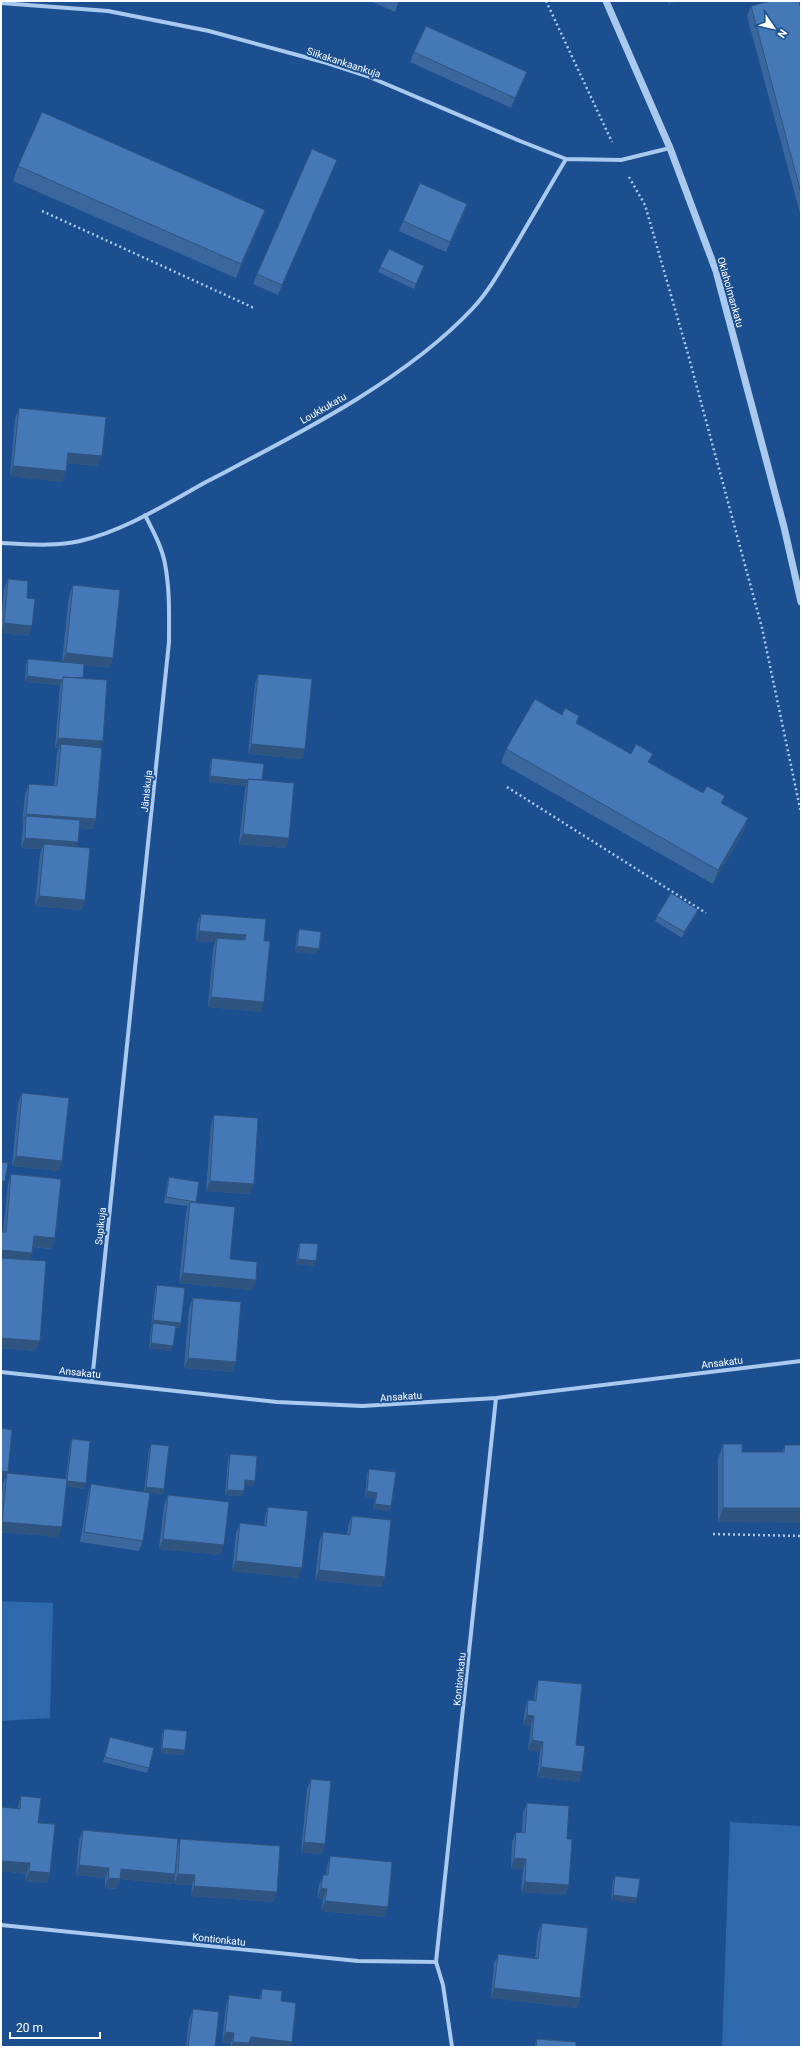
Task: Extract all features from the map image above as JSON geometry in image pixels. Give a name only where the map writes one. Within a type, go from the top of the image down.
[{"type":"street","name":"Oklaholmankatu","points":[[606,1],[670,148],[716,271],[784,527],[801,602]]},
{"type":"street","name":"Siikakankaankuja","points":[[1,3],[108,11],[209,31],[327,63],[367,76],[520,142],[566,159],[620,160],[670,148]]},
{"type":"street","name":"Loukkukatu","points":[[1,543],[49,546],[79,541],[101,535],[145,515],[279,444],[360,396],[419,356],[473,308],[490,287],[566,159]]},
{"type":"street","name":"Jäniskuja","points":[[123,1073],[169,642],[168,588],[165,564],[159,544],[145,515]]},
{"type":"street","name":"Supikuja","points":[[92,1381],[123,1073]]},
{"type":"street","name":"Ansakatu","points":[[1,1372],[277,1402],[362,1406],[496,1398],[801,1361]]},
{"type":"street","name":"Kontionkatu","points":[[452,2047],[443,1984],[436,1962],[496,1398]]},
{"type":"street","name":"Kontionkatu","points":[[1,1925],[358,1962],[436,1962]]},
{"type":"path","points":[[546,1],[620,160],[645,205],[688,354],[762,628],[801,813]]},
{"type":"path","points":[[42,212],[254,308]]},
{"type":"path","points":[[507,787],[706,913]]},
{"type":"path","points":[[713,1534],[801,1536]]},
{"type":"shaded area","points":[[1,1601],[53,1603],[50,1718],[1,1721]]},
{"type":"shaded area","points":[[730,1822],[801,1826],[801,2047],[722,2047]]},
{"type":"building","points":[[770,1],[799,1],[801,9],[801,193],[751,6]]},
{"type":"building","points":[[426,26],[527,72],[515,98],[414,52]]},
{"type":"building","points":[[42,112],[265,210],[241,264],[18,166]]},
{"type":"building","points":[[312,149],[337,160],[282,285],[257,274]]},
{"type":"building","points":[[420,183],[467,204],[450,242],[403,221]]},
{"type":"building","points":[[389,249],[424,266],[416,284],[380,267]]},
{"type":"building","points":[[19,408],[106,417],[102,456],[68,453],[66,471],[13,466]]},
{"type":"building","points":[[8,579],[28,581],[27,598],[35,599],[32,626],[4,623]]},
{"type":"building","points":[[73,585],[120,590],[113,658],[66,653]]},
{"type":"building","points":[[28,659],[84,664],[83,678],[63,677],[62,680],[27,676]]},
{"type":"building","points":[[258,674],[312,679],[305,749],[251,744]]},
{"type":"building","points":[[63,677],[107,680],[103,741],[58,738]]},
{"type":"building","points":[[535,699],[562,715],[565,708],[579,716],[576,723],[631,754],[636,744],[653,754],[648,762],[703,793],[707,786],[725,796],[721,803],[748,818],[718,870],[506,749]]},
{"type":"building","points":[[61,744],[102,748],[96,819],[26,814],[29,784],[57,786]]},
{"type":"building","points":[[212,758],[264,764],[262,780],[210,776]]},
{"type":"building","points":[[248,779],[294,783],[289,838],[243,834]]},
{"type":"building","points":[[26,816],[80,820],[78,842],[25,838]]},
{"type":"building","points":[[44,844],[90,848],[85,900],[39,896]]},
{"type":"building","points":[[671,893],[698,910],[684,932],[657,916]]},
{"type":"building","points":[[201,914],[266,919],[264,941],[270,941],[264,1002],[211,997],[217,938],[245,940],[246,935],[199,931]]},
{"type":"building","points":[[299,929],[321,932],[319,949],[297,946]]},
{"type":"building","points":[[22,1093],[69,1098],[62,1161],[16,1156]]},
{"type":"building","points":[[214,1115],[258,1118],[254,1184],[210,1181]]},
{"type":"building","points":[[1,1162],[8,1163],[5,1181],[1,1181]]},
{"type":"building","points":[[11,1174],[61,1179],[55,1238],[34,1236],[32,1253],[1,1250],[1,1232],[6,1232]]},
{"type":"building","points":[[169,1177],[199,1182],[196,1202],[166,1197]]},
{"type":"building","points":[[190,1202],[235,1207],[230,1259],[257,1262],[256,1280],[183,1273]]},
{"type":"building","points":[[300,1243],[318,1244],[316,1261],[298,1259]]},
{"type":"building","points":[[1,1258],[46,1261],[40,1341],[1,1338]]},
{"type":"building","points":[[157,1285],[185,1288],[181,1323],[153,1320]]},
{"type":"building","points":[[193,1298],[241,1302],[236,1362],[188,1358]]},
{"type":"building","points":[[153,1323],[176,1326],[173,1346],[151,1343]]},
{"type":"building","points":[[1,1428],[12,1430],[8,1472],[1,1471]]},
{"type":"building","points":[[72,1439],[90,1441],[86,1483],[67,1481]]},
{"type":"building","points":[[151,1444],[169,1446],[164,1489],[146,1487]]},
{"type":"building","points":[[723,1444],[742,1444],[742,1452],[784,1452],[785,1445],[801,1445],[801,1508],[723,1508]]},
{"type":"building","points":[[230,1454],[257,1456],[255,1481],[245,1480],[244,1491],[227,1490]]},
{"type":"building","points":[[369,1469],[396,1472],[391,1506],[375,1504],[377,1493],[367,1491]]},
{"type":"building","points":[[7,1473],[67,1479],[62,1527],[2,1522]]},
{"type":"building","points":[[91,1484],[150,1493],[143,1541],[84,1532]]},
{"type":"building","points":[[168,1495],[229,1502],[224,1545],[163,1539]]},
{"type":"building","points":[[268,1507],[308,1511],[302,1568],[236,1561],[240,1523],[266,1526]]},
{"type":"building","points":[[352,1516],[391,1520],[385,1577],[319,1570],[323,1532],[350,1535]]},
{"type":"building","points":[[538,1680],[582,1684],[576,1745],[585,1746],[582,1772],[541,1767],[543,1742],[532,1740],[534,1716],[527,1715],[528,1700],[536,1701]]},
{"type":"building","points":[[164,1729],[187,1731],[185,1750],[162,1748]]},
{"type":"building","points":[[110,1737],[154,1748],[149,1768],[105,1757]]},
{"type":"building","points":[[311,1779],[331,1781],[325,1844],[304,1842]]},
{"type":"building","points":[[21,1796],[41,1798],[38,1823],[55,1824],[50,1873],[29,1871],[30,1863],[1,1861],[1,1807],[20,1809]]},
{"type":"building","points":[[527,1803],[569,1806],[567,1839],[572,1839],[569,1885],[525,1882],[526,1859],[514,1858],[516,1832],[525,1833]]},
{"type":"building","points":[[83,1830],[178,1839],[175,1874],[121,1869],[120,1879],[108,1878],[109,1868],[79,1865]]},
{"type":"building","points":[[180,1839],[280,1846],[277,1892],[194,1886],[195,1875],[178,1874]]},
{"type":"building","points":[[330,1856],[392,1862],[388,1907],[325,1901],[327,1889],[321,1888],[323,1875],[328,1875]]},
{"type":"building","points":[[615,1876],[640,1879],[637,1898],[613,1895]]},
{"type":"building","points":[[542,1923],[588,1928],[580,1998],[494,1988],[498,1954],[538,1959]]},
{"type":"building","points":[[262,1989],[282,1991],[281,2001],[296,2003],[292,2042],[251,2037],[249,2043],[233,2042],[234,2033],[225,2032],[229,1995],[261,1999]]},
{"type":"building","points":[[193,2009],[219,2012],[215,2047],[188,2047]]},
{"type":"building","points":[[537,2039],[576,2042],[576,2047],[536,2047]]}]
